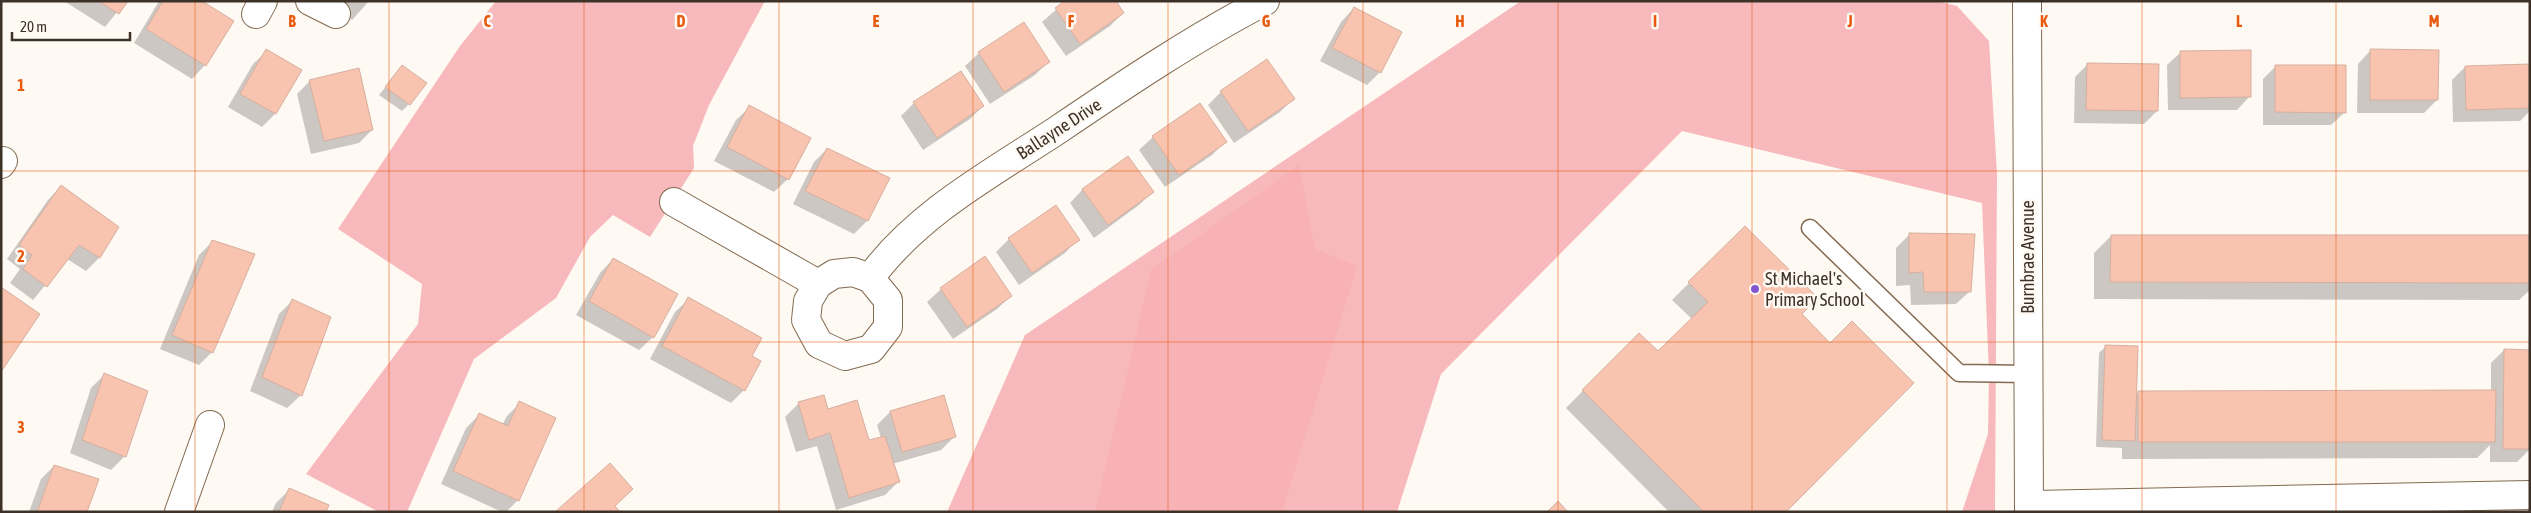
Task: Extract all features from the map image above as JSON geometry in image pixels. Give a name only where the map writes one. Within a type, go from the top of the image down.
[{"type":"street","points":[[310,1],[336,14]]},
{"type":"street","name":"Burnbrae Avenue","points":[[2028,1],[2029,509]]},
{"type":"street","name":"Ballayne Drive","points":[[870,278],[890,252],[934,211],[1173,54],[1224,22],[1262,2]]},
{"type":"street","points":[[674,202],[818,284]]},
{"type":"street","points":[[853,272],[870,278],[888,300],[888,326],[871,348],[845,356],[820,344],[806,320],[808,301],[818,284],[834,274],[853,272]]},
{"type":"street","points":[[179,512],[210,425]]},
{"type":"street","points":[[2029,509],[2530,495]]},
{"type":"lane","points":[[1810,228],[1960,373],[2029,374]]},
{"type":"shaded area","points":[[496,1],[765,1],[709,105],[693,146],[694,168],[650,237],[613,215],[590,237],[556,298],[474,359],[407,512],[379,512],[306,474],[418,324],[422,284],[338,229],[460,46]]},
{"type":"shaded area","points":[[1521,1],[1937,1],[1957,6],[1989,41],[1997,174],[1995,512],[1962,512],[1988,434],[1989,375],[1982,203],[1682,131],[1441,374],[1397,512],[947,512],[1025,335]]},
{"type":"shaded area","points":[[1299,165],[1315,249],[1357,266],[1282,512],[1095,512],[1151,270]]},
{"type":"building","points":[[98,1],[128,1],[119,14]]},
{"type":"building","points":[[163,1],[202,1],[234,21],[206,66],[146,29]]},
{"type":"building","points":[[1064,1],[1116,1],[1124,13],[1080,44],[1055,8]]},
{"type":"building","points":[[1354,7],[1402,32],[1381,73],[1332,48]]},
{"type":"building","points":[[1024,22],[1050,62],[1004,92],[978,52]]},
{"type":"building","points":[[266,49],[302,70],[276,114],[240,94]]},
{"type":"building","points":[[2370,49],[2439,50],[2438,100],[2370,100]]},
{"type":"building","points":[[2251,50],[2251,97],[2180,98],[2180,51]]},
{"type":"building","points":[[1267,59],[1295,99],[1248,131],[1220,91]]},
{"type":"building","points":[[2087,63],[2159,64],[2158,111],[2086,110]]},
{"type":"building","points":[[2530,64],[2530,108],[2466,110],[2465,66]]},
{"type":"building","points":[[402,65],[427,83],[410,105],[385,87]]},
{"type":"building","points":[[2275,65],[2346,65],[2346,113],[2275,112]]},
{"type":"building","points":[[359,68],[373,130],[324,141],[309,80]]},
{"type":"building","points":[[961,71],[984,106],[937,138],[913,102]]},
{"type":"building","points":[[1200,103],[1227,142],[1179,175],[1152,136]]},
{"type":"building","points":[[749,105],[811,138],[789,180],[727,147]]},
{"type":"building","points":[[827,148],[890,178],[868,221],[805,191]]},
{"type":"building","points":[[1128,156],[1154,192],[1108,225],[1082,189]]},
{"type":"building","points":[[61,185],[119,227],[100,258],[79,245],[47,287],[23,269],[32,255],[19,245]]},
{"type":"building","points":[[1056,205],[1080,240],[1032,273],[1008,238]]},
{"type":"building","points":[[1745,226],[1818,298],[1802,314],[1830,343],[1852,321],[1914,383],[1786,512],[1704,512],[1582,390],[1639,333],[1658,351],[1708,302],[1688,282]]},
{"type":"building","points":[[1909,233],[1975,234],[1971,292],[1924,292],[1923,272],[1909,273]]},
{"type":"building","points":[[2111,235],[2530,235],[2530,283],[2110,282]]},
{"type":"building","points":[[212,240],[255,254],[213,353],[172,335]]},
{"type":"building","points":[[985,256],[1012,296],[967,327],[940,288]]},
{"type":"building","points":[[613,258],[678,294],[654,338],[589,301]]},
{"type":"building","points":[[1,287],[40,314],[1,372]]},
{"type":"building","points":[[688,297],[762,338],[752,356],[761,361],[745,391],[662,346]]},
{"type":"building","points":[[292,299],[331,317],[302,396],[262,377]]},
{"type":"building","points":[[2105,345],[2138,346],[2135,441],[2102,440]]},
{"type":"building","points":[[2504,349],[2530,350],[2530,449],[2503,449]]},
{"type":"building","points":[[104,373],[148,391],[126,457],[82,440]]},
{"type":"building","points":[[2496,390],[2495,442],[2138,442],[2138,391]]},
{"type":"building","points":[[824,395],[828,409],[857,400],[869,440],[885,436],[900,482],[849,498],[830,433],[809,440],[798,402]]},
{"type":"building","points":[[944,395],[956,437],[902,452],[890,411]]},
{"type":"building","points":[[519,401],[556,418],[519,501],[453,471],[479,413],[508,426]]},
{"type":"building","points":[[610,463],[633,489],[615,506],[620,512],[555,512]]},
{"type":"building","points":[[54,465],[99,479],[87,512],[37,512]]},
{"type":"building","points":[[289,488],[329,505],[326,512],[279,512]]},
{"type":"building","points":[[1558,501],[1568,512],[1547,512]]},
{"type":"place","name":"St Michael's Primary School","points":[[1755,289]]}]
